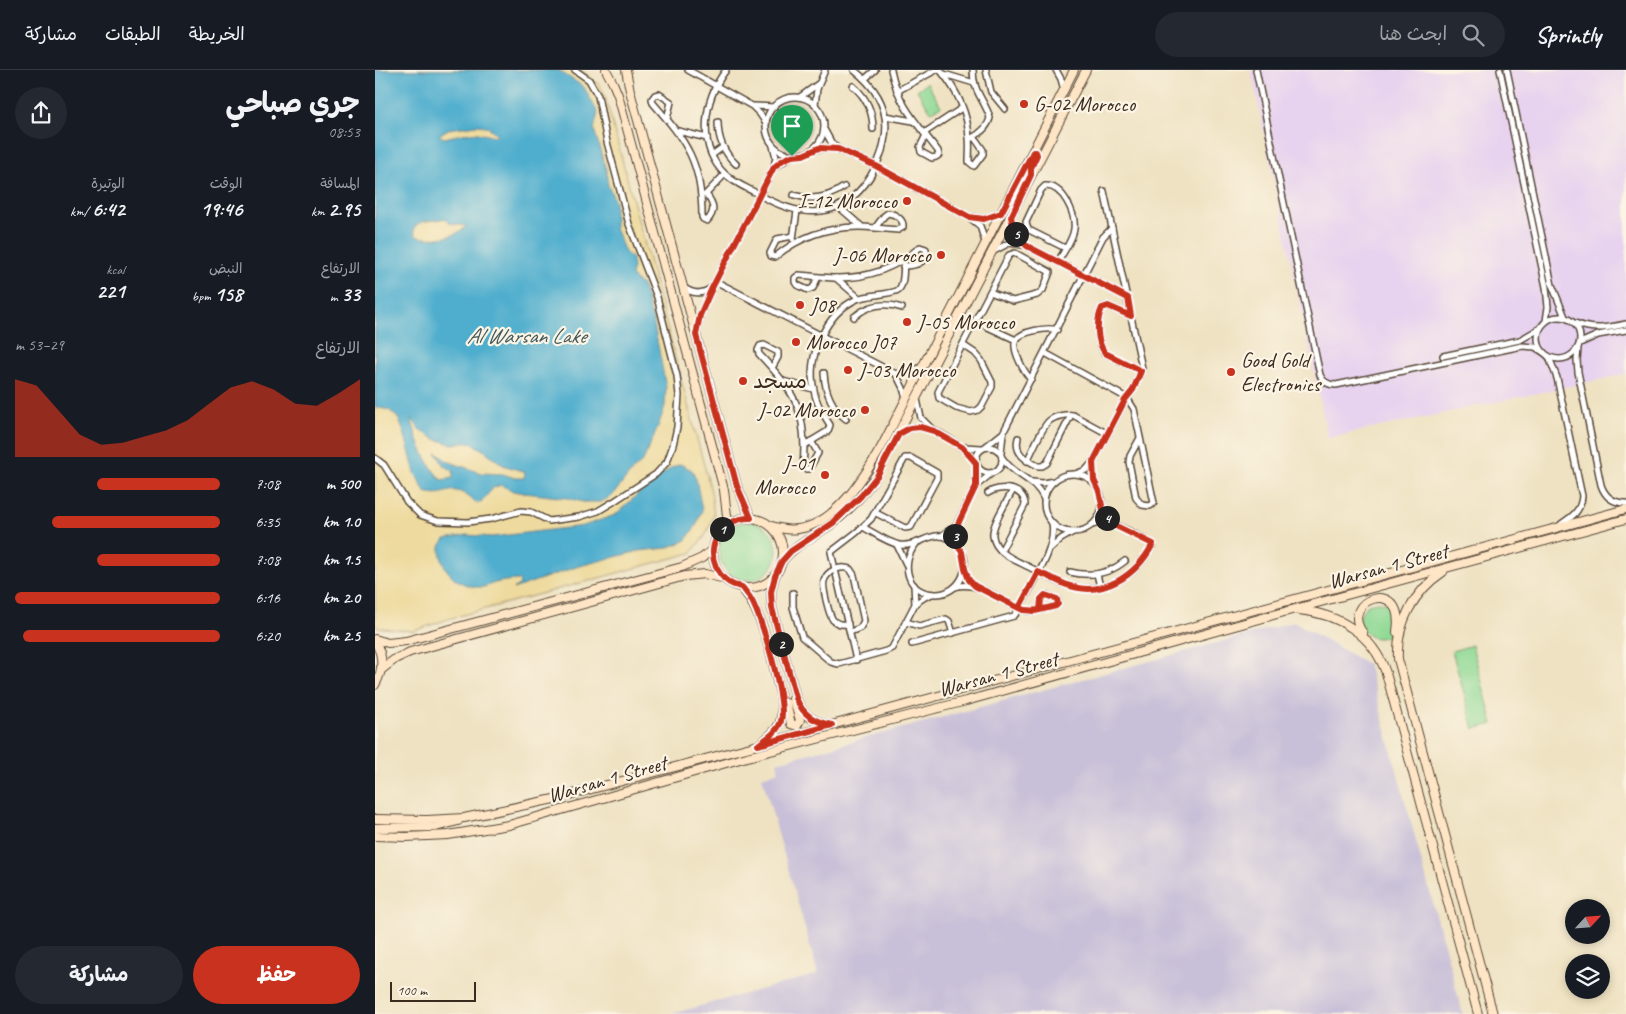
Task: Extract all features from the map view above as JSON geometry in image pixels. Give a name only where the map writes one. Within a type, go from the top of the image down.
[{"type":"street","points":[[375,458],[384,465],[407,502],[420,515],[438,521],[468,522],[483,521],[521,511],[531,512],[545,520],[553,521],[589,514],[613,502],[652,476],[667,462],[677,427],[679,394],[677,376],[657,297],[629,224],[607,142],[598,96],[589,80],[575,70]]},
{"type":"street","points":[[606,70],[617,95],[724,490],[728,524]]},
{"type":"street","points":[[626,70],[628,84],[737,486],[751,518]]},
{"type":"street","points":[[688,70],[752,106],[766,123]]},
{"type":"street","points":[[726,70],[717,85],[708,111],[707,138],[712,155],[725,174],[760,196],[782,207],[797,211],[821,211],[839,207],[862,188],[876,166],[884,145],[885,116],[879,97],[854,70]]},
{"type":"street","points":[[815,105],[815,94],[825,70]]},
{"type":"street","points":[[865,80],[875,70]]},
{"type":"street","points":[[891,70],[897,91],[913,121],[925,134],[938,151],[939,154],[936,158],[932,158],[921,152],[925,134],[962,108]]},
{"type":"street","points":[[897,91],[936,70]]},
{"type":"street","points":[[942,72],[953,87],[972,138],[983,150],[983,154],[974,166],[969,162],[972,138],[990,120],[974,83],[973,70]]},
{"type":"street","points":[[986,70],[991,92],[1005,109]]},
{"type":"street","points":[[1056,70],[1064,91]]},
{"type":"street","points":[[725,579],[715,563],[713,549],[718,535],[728,524],[741,518],[751,518],[760,519],[771,526],[789,530],[808,527],[828,515],[845,500],[868,470],[1074,70]]},
{"type":"street","points":[[782,561],[796,547],[833,523],[861,496],[877,476],[1086,70]]},
{"type":"street","points":[[1256,70],[1313,344],[1320,375],[1323,380],[1329,384],[1336,385],[1518,347],[1531,346],[1543,352],[1549,357],[1557,378],[1582,496],[1581,504],[1574,516],[1552,530]]},
{"type":"street","points":[[1500,70],[1546,291],[1548,307],[1546,321]]},
{"type":"street","points":[[1507,70],[1553,290],[1565,317]]},
{"type":"street","points":[[942,72],[974,83]]},
{"type":"street","points":[[801,98],[818,84]]},
{"type":"street","points":[[853,86],[862,94],[868,104],[872,116],[873,129]]},
{"type":"street","points":[[979,97],[991,92]]},
{"type":"street","points":[[667,119],[671,102],[659,94],[655,94],[652,99],[653,103],[684,140],[694,162],[704,196],[725,174]]},
{"type":"street","points":[[868,104],[879,97]]},
{"type":"street","points":[[696,335],[700,315],[715,281],[774,167],[776,156],[767,135],[766,123],[774,107],[789,98],[801,98],[815,105],[823,115],[825,129],[831,142],[838,149]]},
{"type":"street","points":[[752,106],[774,107]]},
{"type":"street","points":[[885,116],[913,121]]},
{"type":"street","points":[[718,122],[723,148],[736,164]]},
{"type":"street","points":[[813,150],[822,139],[825,129]]},
{"type":"street","points":[[677,131],[707,138]]},
{"type":"street","points":[[773,146],[792,156]]},
{"type":"street","points":[[712,155],[723,148]]},
{"type":"street","points":[[774,167],[792,156],[803,155],[813,150],[825,148],[838,149],[876,166],[969,217],[980,226],[985,243]]},
{"type":"street","points":[[1031,175],[1031,168],[1037,155],[1036,152],[1033,152]]},
{"type":"street","points":[[1058,262],[1065,248],[1074,229],[1069,206],[1065,198],[1052,187],[1045,186],[1041,190],[1026,222],[1027,227],[1029,230],[1065,248]]},
{"type":"street","points":[[794,195],[803,198],[819,198],[831,195],[844,188]]},
{"type":"street","points":[[962,447],[993,447],[1015,473],[1032,482],[1043,484],[1054,481],[1064,475],[1075,474],[1085,470],[1093,462],[1133,390],[1141,371],[1128,298],[1104,191]]},
{"type":"street","points":[[819,198],[821,211]]},
{"type":"street","points":[[839,207],[861,226]]},
{"type":"street","points":[[792,244],[797,211]]},
{"type":"street","points":[[793,236],[779,238],[775,241],[770,253],[771,256],[775,257],[792,244],[811,235],[828,230],[861,226],[875,228],[898,230],[903,227],[903,223],[902,220],[888,213],[875,228]]},
{"type":"street","points":[[969,217],[984,219],[1001,213]]},
{"type":"street","points":[[1011,217],[1015,233],[1027,246],[1128,298]]},
{"type":"street","points":[[1040,610],[1027,611],[1019,608],[975,586],[969,580],[964,558],[956,544],[956,526],[976,486],[1001,465],[1003,433],[1103,237],[1112,228]]},
{"type":"street","points":[[994,251],[1009,244],[1027,246]]},
{"type":"street","points":[[963,345],[975,353],[981,360],[992,382],[992,387],[982,406],[971,412],[945,402],[939,398],[938,394],[975,321],[1011,253],[1015,253],[1050,272],[1043,290],[1037,295],[1013,301],[991,292]]},
{"type":"street","points":[[805,445],[830,428],[813,389],[813,367],[816,352],[829,324],[837,313],[859,298],[899,290],[904,263],[876,273],[856,277],[836,278],[818,276]]},
{"type":"street","points":[[836,278],[859,298]]},
{"type":"street","points":[[715,281],[896,374],[906,373],[921,367]]},
{"type":"street","points":[[683,287],[697,293],[705,292],[712,288]]},
{"type":"street","points":[[1546,291],[1553,290]]},
{"type":"street","points":[[875,294],[877,306]]},
{"type":"street","points":[[854,317],[863,311],[877,306],[887,305],[902,308]]},
{"type":"street","points":[[1131,316],[1108,306],[1103,307],[1098,320],[1100,339],[1105,353],[1141,371]]},
{"type":"street","points":[[1443,356],[1520,340],[1555,316],[1565,317],[1575,324],[1599,329],[1626,324]]},
{"type":"street","points":[[975,321],[1016,340]]},
{"type":"street","points":[[1575,324],[1580,333],[1577,360],[1578,372],[1601,485],[1609,498],[1626,503]]},
{"type":"street","points":[[1540,328],[1539,343],[1543,352]]},
{"type":"street","points":[[1031,378],[1022,367],[1015,346],[1016,340],[1019,336],[1041,329],[1057,330]]},
{"type":"street","points":[[1549,357],[1566,358],[1571,356],[1579,346],[1599,335],[1626,330]]},
{"type":"street","points":[[772,368],[778,352],[764,345],[760,346],[758,352],[791,392],[800,411],[805,445],[803,466],[806,469],[809,469],[817,453],[811,441]]},
{"type":"street","points":[[1045,353],[1127,398],[1134,409],[1154,503],[1151,506],[1142,505],[1136,498],[1129,462],[1130,456],[1140,438]]},
{"type":"street","points":[[824,373],[829,399],[846,419]]},
{"type":"street","points":[[896,374],[906,398]]},
{"type":"street","points":[[783,381],[813,389]]},
{"type":"street","points":[[819,404],[829,399]]},
{"type":"street","points":[[917,399],[921,418],[934,431],[962,447],[983,472],[1015,473]]},
{"type":"street","points":[[1027,461],[1048,422],[1054,418],[1071,415],[1108,434]]},
{"type":"street","points":[[1018,438],[1018,452],[1027,461],[1038,466],[1045,464],[1071,415]]},
{"type":"street","points":[[899,434],[917,427],[934,431]]},
{"type":"street","points":[[976,486],[976,456],[1003,433]]},
{"type":"street","points":[[856,660],[831,555],[832,550],[863,527],[876,513],[905,458],[911,458],[937,473],[937,478],[911,527],[905,528],[876,513]]},
{"type":"street","points":[[1093,462],[1093,474],[1105,515],[1112,524]]},
{"type":"street","points":[[1075,474],[1087,477],[1096,485]]},
{"type":"street","points":[[1054,481],[1047,489],[1044,500],[1045,512],[1052,523],[1062,530],[1074,532]]},
{"type":"street","points":[[1032,482],[1044,500]]},
{"type":"street","points":[[988,493],[1003,488],[1013,490],[1023,496],[1025,505],[1001,551]]},
{"type":"street","points":[[1013,490],[993,530],[993,538],[1001,551],[1038,572],[1073,586],[1100,588],[1131,574],[1142,562],[1153,544],[1112,524],[1092,524]]},
{"type":"street","points":[[912,644],[1014,616],[1051,548],[1061,538],[1087,528],[1092,524],[1097,519],[1102,505]]},
{"type":"street","name":"Warsan 1 Street","points":[[375,819],[427,820],[464,818],[547,801],[1626,509]]},
{"type":"street","name":"Warsan 1 Street","points":[[375,836],[448,835],[509,825],[747,757],[1021,686],[1626,519]]},
{"type":"street","points":[[1051,548],[1053,538],[1052,523]]},
{"type":"street","points":[[771,526],[781,539],[783,550],[782,561],[775,576],[771,592],[772,608],[793,689],[798,703],[806,715],[815,721],[832,725]]},
{"type":"street","points":[[863,527],[896,544],[908,545],[916,544],[927,537],[941,536],[956,526]]},
{"type":"street","points":[[941,536],[956,544]]},
{"type":"street","points":[[896,544],[907,565],[910,579],[914,585],[923,591],[933,594]]},
{"type":"street","points":[[907,565],[908,557],[916,544]]},
{"type":"street","points":[[375,641],[388,643],[406,641],[682,567],[701,558],[713,549]]},
{"type":"street","points":[[1070,572],[1083,575],[1097,574],[1111,570],[1125,561]]},
{"type":"street","points":[[848,624],[841,624],[833,620],[823,586],[826,577],[843,567],[847,568],[854,575],[863,622],[860,628],[849,632]]},
{"type":"street","points":[[1397,646],[1408,611],[1416,596],[1431,580],[1453,567]]},
{"type":"street","points":[[915,604],[925,597],[945,593],[955,587],[962,579],[965,569]]},
{"type":"street","points":[[381,670],[395,659],[410,652],[685,576],[705,574],[725,579],[741,587],[751,599],[757,612],[781,697],[782,720],[776,731],[758,745]]},
{"type":"street","points":[[1097,574],[1100,588]]},
{"type":"street","points":[[741,587],[757,587],[775,576]]},
{"type":"street","points":[[793,593],[795,612],[804,640],[834,663],[839,664],[892,648],[915,604],[914,585]]},
{"type":"street","points":[[955,587],[975,586]]},
{"type":"street","points":[[1478,1014],[1386,673],[1378,653],[1358,624],[1357,618],[1361,606],[1370,599],[1382,598],[1392,603],[1396,608],[1399,620],[1396,634],[1399,669],[1493,1014]]},
{"type":"street","points":[[1295,609],[1319,612],[1343,622],[1361,635],[1378,653]]},
{"type":"street","points":[[907,622],[919,626],[946,619],[949,621],[953,633]]},
{"type":"street","points":[[375,641],[382,658],[381,670],[375,685]]},
{"type":"street","points":[[776,680],[785,700],[790,722],[795,726],[800,722],[793,703],[793,689]]},
{"type":"street","points":[[375,828],[436,827],[464,818]]},
{"type":"shaded area","points":[[1251,70],[1626,70],[1626,374],[1328,438]]},
{"type":"shaded area","points":[[1294,622],[1368,664],[1463,1014],[671,1014],[818,974],[762,777],[779,771],[777,762]]},
{"type":"green space","points":[[927,83],[941,106],[931,112],[917,90]]},
{"type":"green space","points":[[748,522],[759,524],[772,535],[777,551],[775,562],[764,575],[748,580],[737,578],[724,567],[719,551],[721,540],[732,527]]},
{"type":"green space","points":[[1378,602],[1391,607],[1396,620],[1391,633],[1378,638],[1365,633],[1360,620],[1365,607]]},
{"type":"green space","points":[[1472,645],[1493,724],[1474,729],[1452,651]]},
{"type":"sand","name":"Al Warsan Lake","points":[[375,70],[581,70],[599,84],[605,96],[711,491],[714,515],[705,536],[691,553],[448,619],[414,631],[375,626]]},
{"type":"water","name":"Al Warsan Lake","points":[[375,70],[558,70],[584,87],[598,113],[594,129],[606,169],[608,185],[615,201],[615,228],[625,252],[632,259],[633,268],[631,275],[641,284],[644,290],[654,324],[666,387],[665,406],[643,461],[632,471],[612,496],[601,502],[583,502],[513,491],[501,485],[493,488],[481,502],[476,503],[460,492],[449,491],[433,494],[425,492],[415,473],[404,432],[398,418],[389,410],[375,407]],"holes":[[[477,125],[486,126],[498,135],[490,136],[473,133],[444,138],[439,135],[448,129]],[[445,218],[449,223],[466,226],[450,236],[435,238],[416,236],[414,230],[415,226],[419,223]],[[411,417],[420,430],[435,439],[451,444],[469,442],[485,451],[503,465],[525,472],[524,478],[515,478],[503,474],[481,473],[447,461],[436,452],[444,466],[453,470],[453,478],[441,480],[426,458]]]},
{"type":"water","points":[[680,464],[692,470],[696,479],[702,510],[696,526],[685,541],[667,548],[639,551],[579,566],[513,589],[520,584],[519,580],[494,583],[484,587],[466,585],[452,576],[443,563],[440,546],[445,539],[467,535],[492,537],[583,526],[615,515],[648,485],[671,468]]},
{"type":"place","name":"G-02 Morocco","points":[[1024,104]]},
{"type":"place","name":"I-12 Morocco","points":[[907,201]]},
{"type":"place","name":"J-06 Morocco","points":[[941,255]]},
{"type":"place","name":"J08","points":[[800,305]]},
{"type":"place","name":"J-05 Morocco","points":[[907,322]]},
{"type":"place","name":"Morocco J07","points":[[796,342]]},
{"type":"place","name":"J-03 Morocco","points":[[848,370]]},
{"type":"place","name":"Good Gold Electronics","points":[[1231,372]]},
{"type":"place","name":"مسجد","points":[[743,381]]},
{"type":"place","name":"J-02 Morocco","points":[[865,410]]},
{"type":"place","name":"J-01 Morocco","points":[[825,475]]},
{"type":"route","points":[[792,156],[774,167],[712,288],[700,315],[696,335],[737,486],[751,518],[737,519],[724,527],[714,544],[713,558],[721,576],[735,586],[741,587],[751,599],[760,618],[783,710],[782,720],[776,731],[758,745],[832,725],[810,718],[800,707],[796,698],[772,608],[772,584],[782,561],[791,551],[833,523],[861,496],[877,476],[899,434],[910,428],[917,427],[934,431],[962,447],[973,458],[977,470],[976,486],[956,526],[956,544],[962,552],[969,580],[975,586],[1019,608],[1027,611],[1035,611],[1040,610],[1056,606],[1058,601],[1045,595],[1041,599],[1040,610],[1035,611],[1031,611],[1027,611],[1023,610],[1019,608],[1038,572],[1073,586],[1100,588],[1131,574],[1142,562],[1153,544],[1112,524],[1103,510],[1093,474],[1093,462],[1125,400],[1132,392],[1141,371],[1105,353],[1102,350],[1098,328],[1099,315],[1104,306],[1131,316],[1128,298],[1027,246],[1017,237],[1011,217],[1031,175],[1031,168],[1037,155],[1036,152],[1033,152],[1001,213],[981,219],[969,217],[876,166],[838,149],[819,148],[803,155],[792,156]]}]
